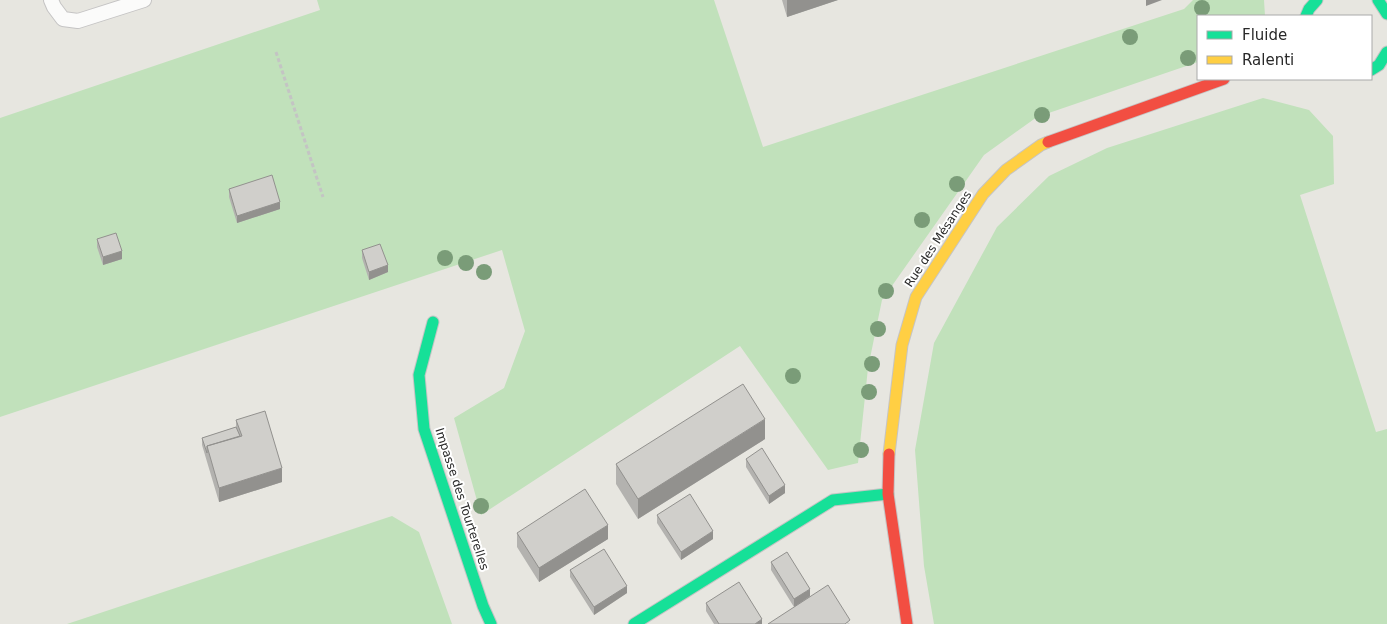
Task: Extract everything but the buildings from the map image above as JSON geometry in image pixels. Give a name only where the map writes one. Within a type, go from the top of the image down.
[{"type":"street","points":[[1306,15],[1317,0]]},
{"type":"street","points":[[1378,0],[1387,14]]},
{"type":"street","points":[[1372,69],[1379,65],[1387,52]]},
{"type":"street","name":"Rue des Mésanges","points":[[907,624],[888,494],[888,446],[902,346],[916,297],[983,194],[1006,170],[1041,145],[1221,80]]},
{"type":"street","name":"Impasse des Tourterelles","points":[[433,322],[419,375],[424,429],[483,606],[491,624]]},
{"type":"street","points":[[634,624],[833,500],[888,494]]},
{"type":"lane","points":[[52,0],[54,7],[63,19],[78,21],[144,0]]},
{"type":"path","points":[[276,52],[323,196]]},
{"type":"green space","points":[[317,0],[714,0],[763,147],[1184,9],[1193,0],[1264,0],[1265,15],[1197,15],[1197,62],[1037,117],[984,155],[882,300],[868,368],[858,463],[828,470],[740,346],[481,515],[454,418],[504,388],[525,331],[502,250],[0,417],[0,118],[320,10]]},
{"type":"green space","points":[[1263,98],[1309,110],[1333,136],[1334,184],[1300,195],[1376,432],[1387,429],[1387,624],[934,624],[924,566],[915,450],[934,343],[997,227],[1049,176],[1107,148]]},
{"type":"green space","points":[[392,516],[419,532],[452,624],[67,624]]},
{"type":"traffic: fast","points":[[1306,15],[1317,0]]},
{"type":"traffic: fast","points":[[1378,0],[1387,14]]},
{"type":"traffic: fast","points":[[1372,69],[1379,65],[1387,52]]},
{"type":"traffic: fast","points":[[433,322],[419,375],[424,429],[483,606],[491,624]]},
{"type":"traffic: fast","points":[[634,624],[833,500],[888,494]]},
{"type":"traffic: slow","points":[[889,454],[902,345],[916,297],[983,194],[1006,170],[1048,142]]},
{"type":"traffic: jam","points":[[1048,142],[1221,80]]},
{"type":"traffic: jam","points":[[889,454],[888,494],[907,624]]}]
